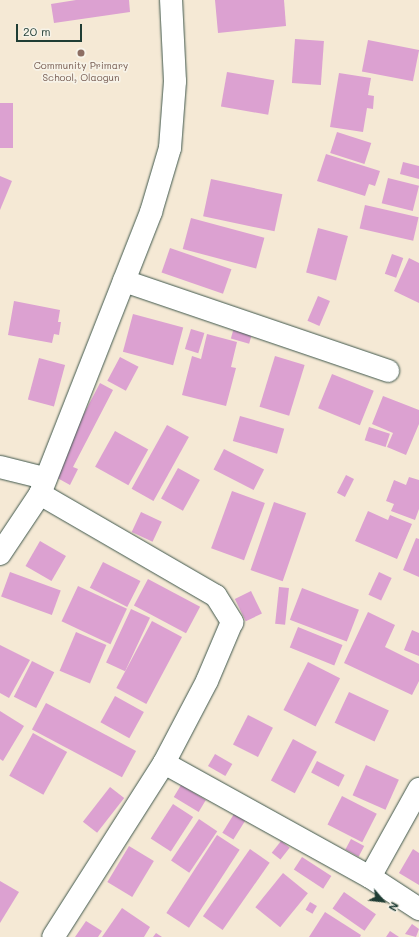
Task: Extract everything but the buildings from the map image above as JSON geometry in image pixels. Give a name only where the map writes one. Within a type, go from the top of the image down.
[{"type":"street","points":[[0,554],[42,486],[151,212],[170,148],[175,81],[171,0]]},
{"type":"street","points":[[124,281],[388,371]]},
{"type":"street","points":[[0,467],[42,486],[216,596],[232,622],[207,681],[164,764],[52,937]]},
{"type":"street","points":[[164,764],[370,877],[419,909]]},
{"type":"street","points":[[370,877],[419,789]]},
{"type":"place","name":"Community Primary School, Olaogun","points":[[81,53]]}]
